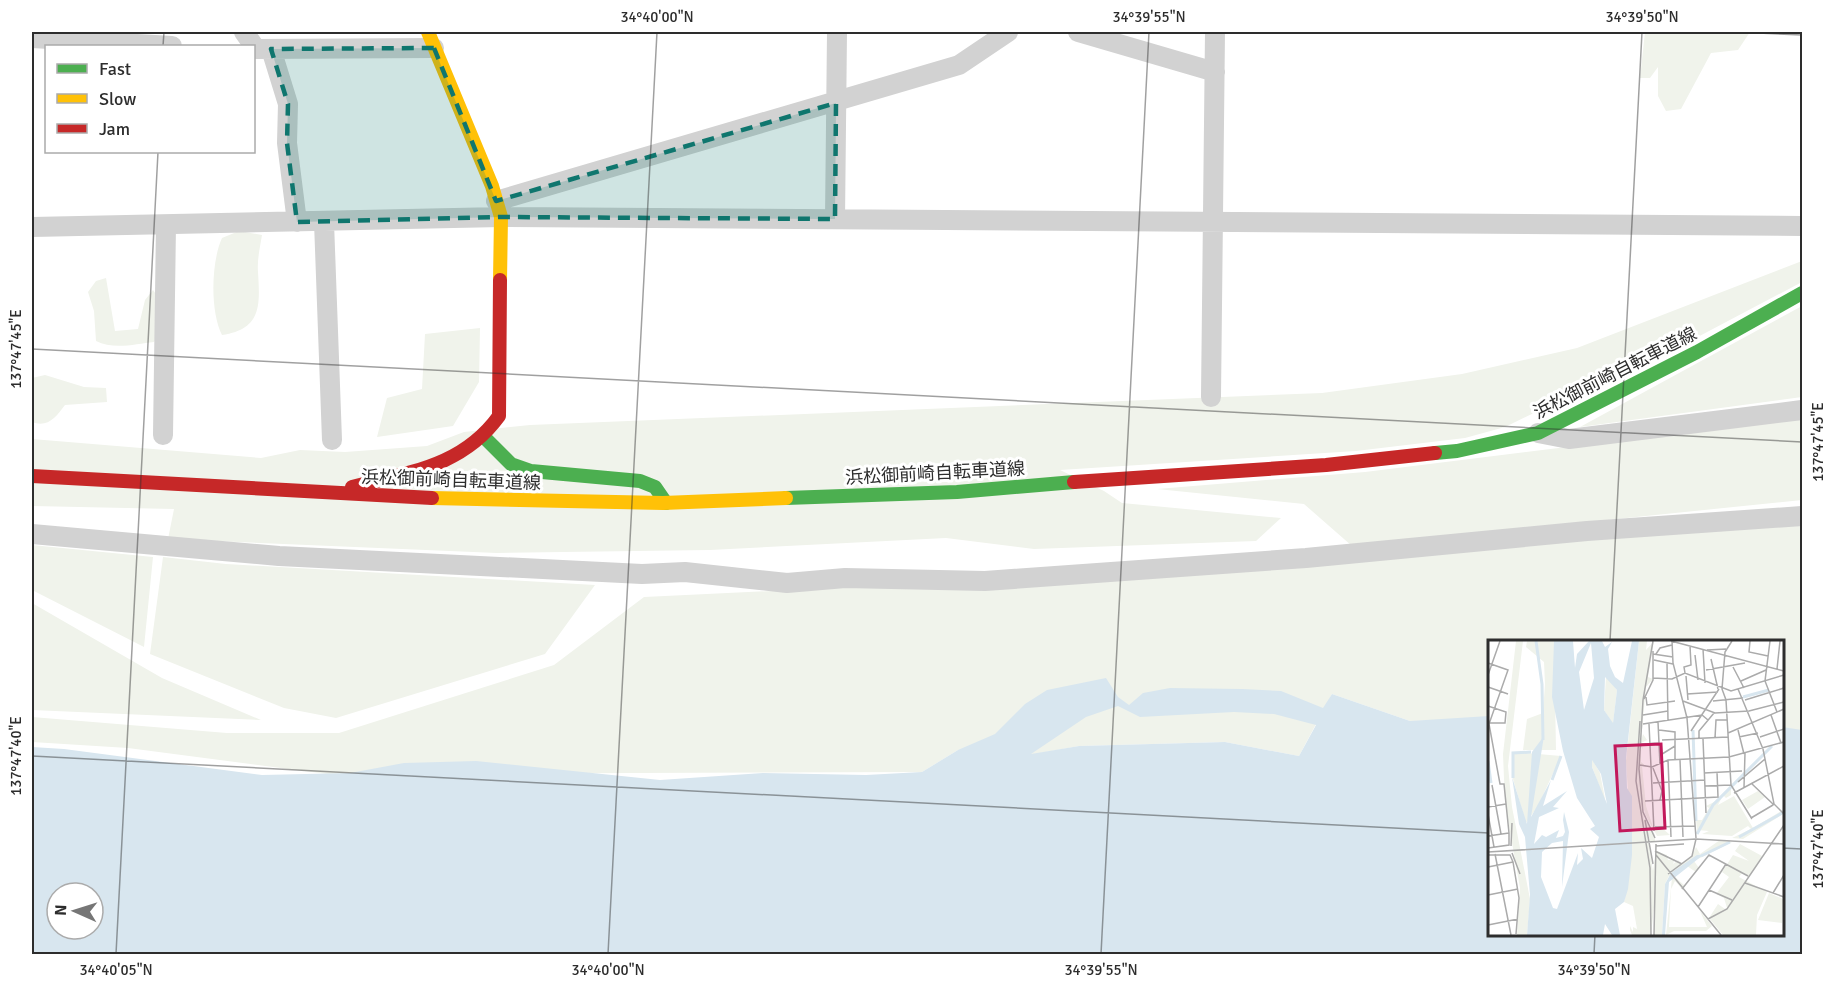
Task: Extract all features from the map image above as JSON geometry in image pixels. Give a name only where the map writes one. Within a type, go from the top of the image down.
[{"type":"main road","points":[[331,493],[452,460],[484,438],[499,416],[498,209],[431,40]]},
{"type":"main road","name":"浜松御前崎自転車道線","points":[[32,476],[517,502],[666,503],[957,492],[1326,465],[1361,459],[1457,451],[1538,433],[1697,352],[1803,293]]},
{"type":"main road","points":[[484,438],[511,464],[521,468],[531,471],[640,481],[655,487],[666,503]]},
{"type":"street","points":[[244,32],[260,49],[288,104],[286,143],[297,222]]},
{"type":"street","points":[[835,219],[837,32]]},
{"type":"street","points":[[498,209],[960,65],[1008,32]]},
{"type":"street","points":[[1078,32],[1215,72]]},
{"type":"street","points":[[1211,397],[1215,32]]},
{"type":"street","points":[[32,38],[154,45]]},
{"type":"street","points":[[260,49],[431,40]]},
{"type":"street","points":[[32,227],[324,222],[498,209],[835,219],[1803,226]]},
{"type":"street","points":[[324,222],[332,440]]},
{"type":"street","points":[[163,435],[166,225]]},
{"type":"street","points":[[1538,433],[1569,439],[1803,410]]},
{"type":"street","points":[[32,534],[279,556],[642,574],[685,572],[787,583],[845,578],[985,582],[1306,558],[1587,531],[1803,516]]},
{"type":"highlighted area","points":[[434,48],[496,201],[836,103],[835,219],[501,217],[297,222],[287,143],[288,104],[271,49]]},
{"type":"shaded area","points":[[1645,32],[1750,32],[1738,50],[1711,53],[1681,109],[1666,111],[1658,96],[1658,67],[1650,78],[1640,78]]},
{"type":"shaded area","points":[[239,231],[262,235],[258,263],[258,305],[256,314],[245,327],[222,335],[215,314],[213,287],[216,260],[222,238]]},
{"type":"shaded area","points":[[1802,261],[1802,282],[1569,405],[1536,412],[1505,427],[1465,438],[1356,451],[1060,470],[1104,491],[1122,503],[1281,518],[1256,541],[1034,549],[946,538],[710,550],[497,553],[168,539],[174,509],[32,506],[32,439],[261,458],[300,450],[345,452],[427,446],[464,432],[530,425],[1322,393],[1462,374],[1577,348]]},
{"type":"shaded area","points":[[106,278],[115,331],[138,329],[145,300],[153,290],[159,301],[161,316],[154,342],[117,346],[96,341],[94,311],[88,292],[96,281]]},
{"type":"shaded area","points":[[1802,306],[1802,397],[1580,427]]},
{"type":"shaded area","points":[[480,328],[479,382],[453,426],[377,437],[387,398],[422,389],[425,334]]},
{"type":"shaded area","points":[[45,375],[84,387],[106,388],[107,402],[65,405],[55,417],[47,422],[43,424],[32,422],[32,378]]},
{"type":"shaded area","points":[[1802,418],[1802,500],[1352,546],[1304,504],[1157,489],[1365,472]]},
{"type":"shaded area","points":[[1802,515],[1802,732],[1783,729],[1783,640],[1488,640],[1488,720],[1410,721],[1332,694],[1299,756],[1225,742],[1079,746],[1029,755],[958,750],[922,772],[327,774],[128,748],[32,742],[32,717],[227,733],[339,733],[554,665],[644,597],[1022,579]]},
{"type":"shaded area","points":[[32,545],[153,557],[144,647],[32,590]]},
{"type":"shaded area","points":[[163,557],[226,564],[595,585],[545,654],[336,718],[284,708],[150,654]]},
{"type":"shaded area","points":[[32,603],[162,678],[261,720],[32,710]]},
{"type":"shaded area","points":[[1106,678],[1118,697],[1129,705],[1143,693],[1170,688],[1242,689],[1281,691],[1323,708],[1332,694],[1410,721],[1488,716],[1488,935],[1783,935],[1783,727],[1802,730],[1802,954],[32,954],[32,747],[64,749],[262,775],[350,773],[404,763],[476,761],[660,780],[763,773],[866,775],[922,772],[958,750],[995,734],[1025,704],[1047,690]],"holes":[[[1118,706],[1140,717],[1234,712],[1274,714],[1316,725],[1299,756],[1225,742],[1079,746],[1031,754],[1086,717]]]},
{"type":"traffic: fast","points":[[1435,453],[1457,451],[1538,433],[1697,352],[1802,293]]},
{"type":"traffic: fast","points":[[485,438],[511,464],[531,471],[640,481],[655,487],[666,503]]},
{"type":"traffic: fast","points":[[786,498],[957,492],[1074,482]]},
{"type":"traffic: slow","points":[[428,32],[492,186],[501,217],[500,280]]},
{"type":"traffic: slow","points":[[432,498],[663,503],[786,498]]},
{"type":"traffic: jam","points":[[352,487],[414,471],[451,457],[484,433],[499,416],[500,280]]},
{"type":"traffic: jam","points":[[1074,482],[1326,465],[1435,453]]},
{"type":"traffic: jam","points":[[32,476],[432,498]]}]
